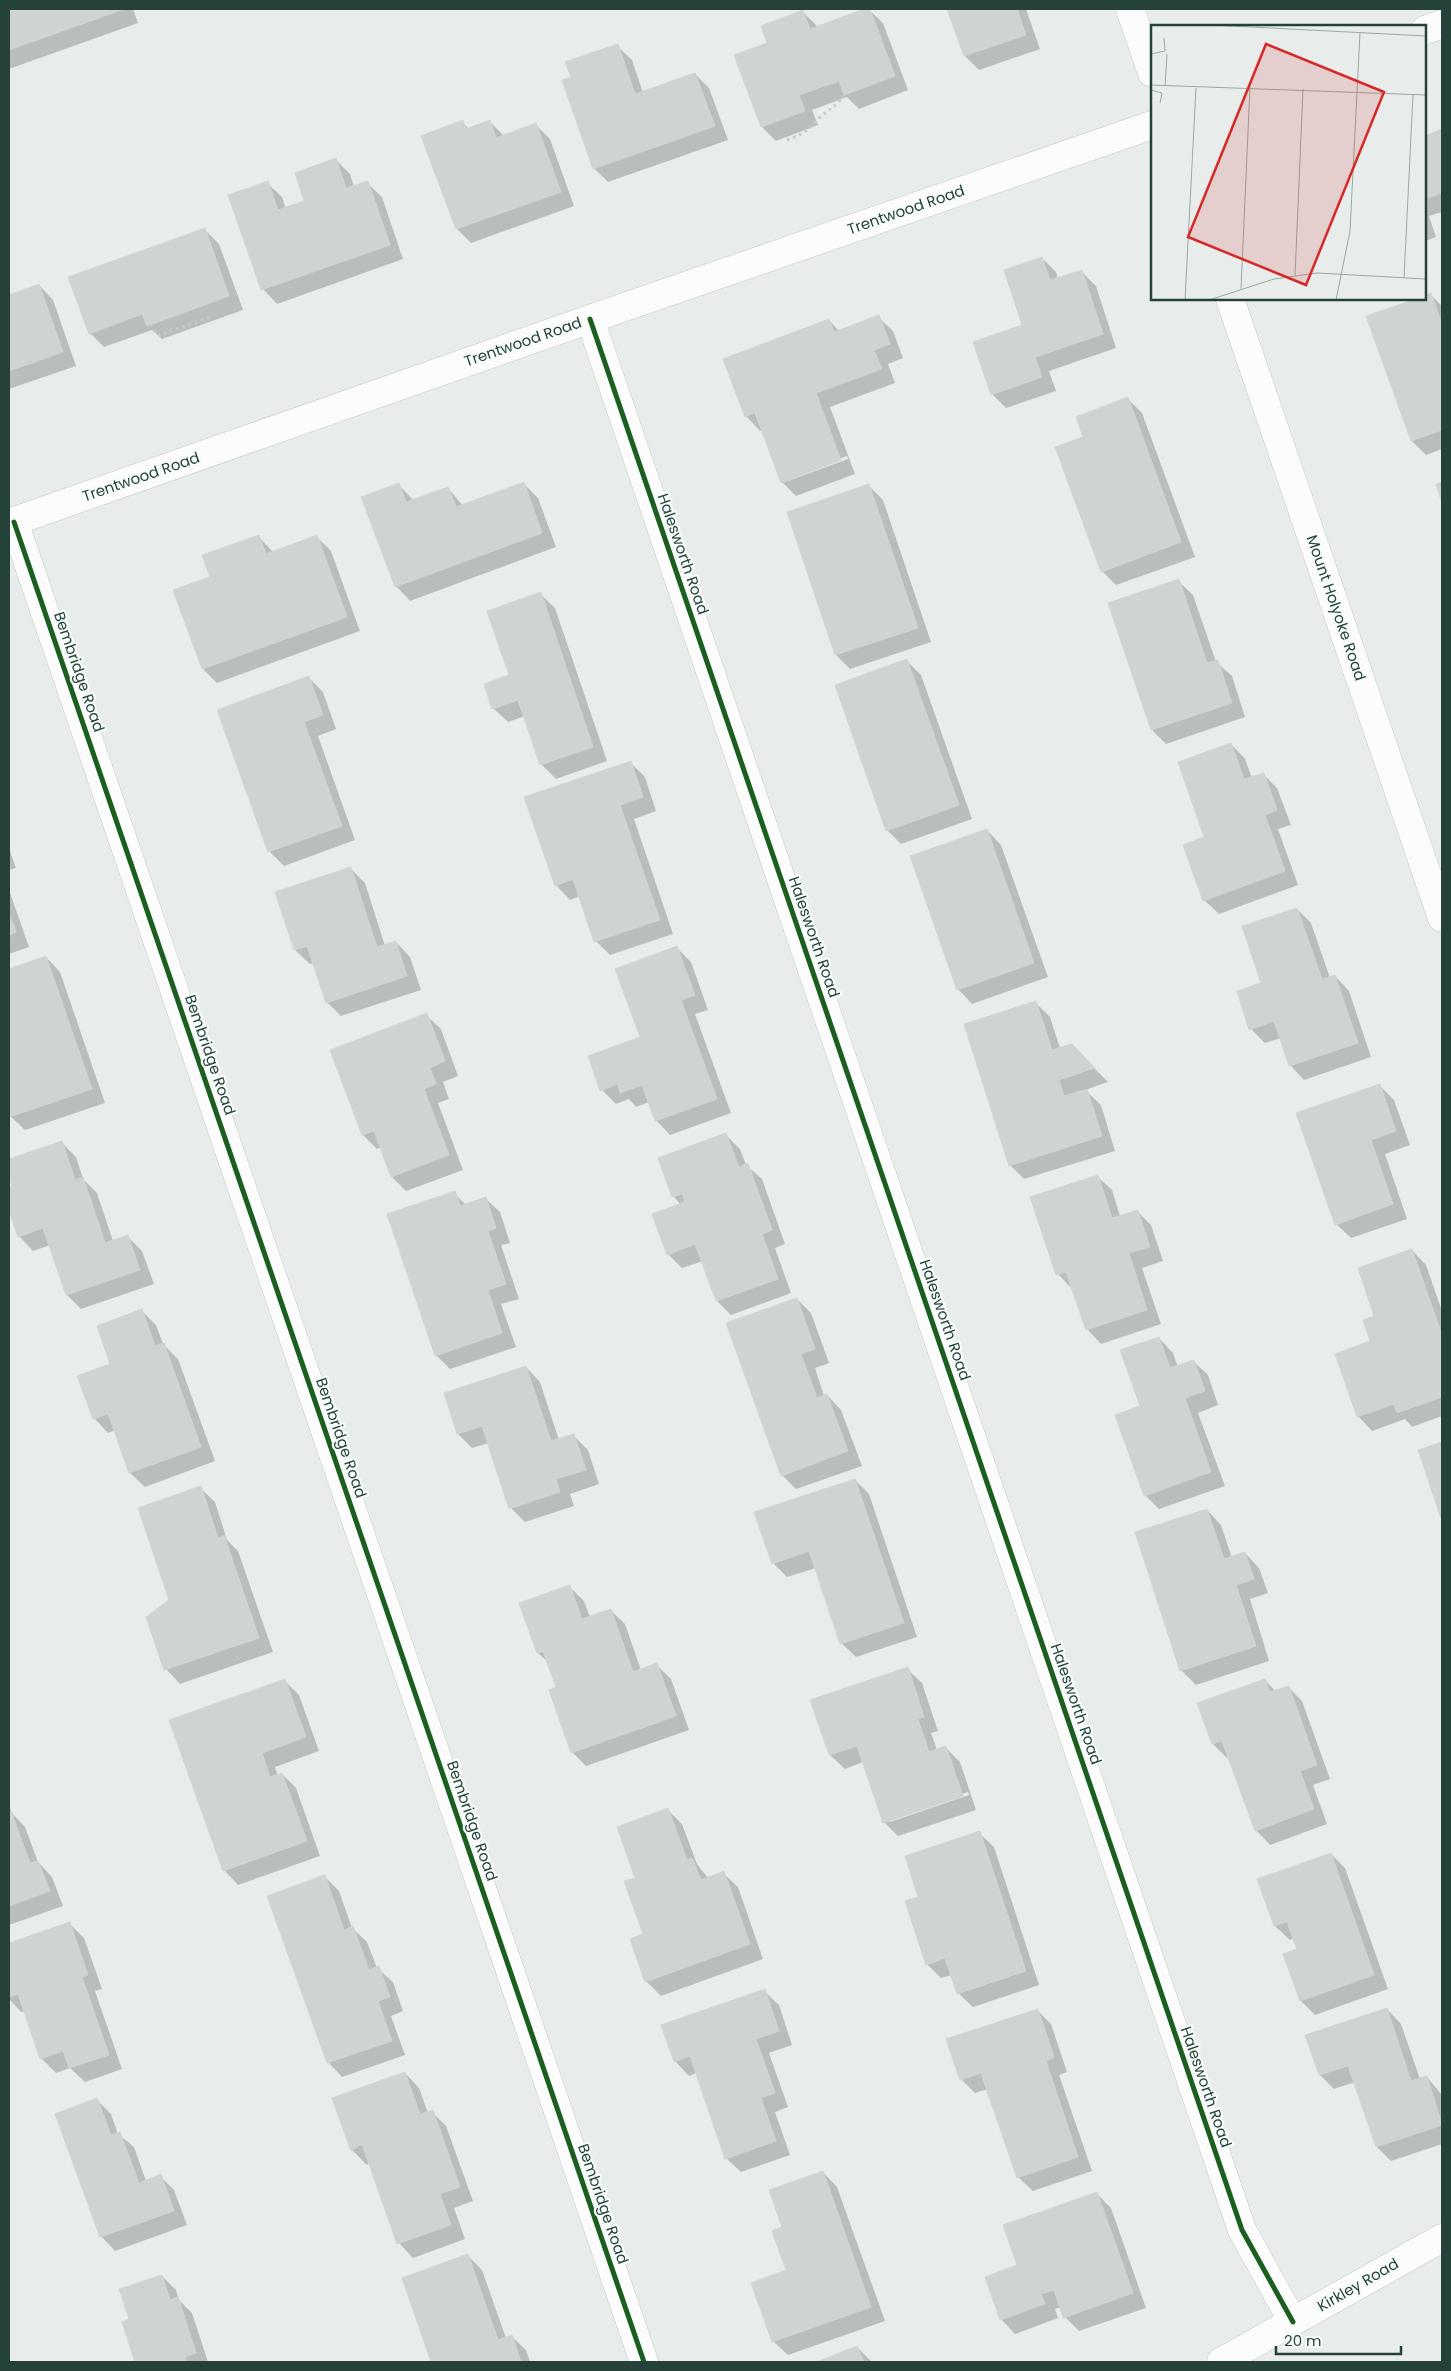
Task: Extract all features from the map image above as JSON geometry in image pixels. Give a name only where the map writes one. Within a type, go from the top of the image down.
[{"type":"street","points":[[1130,9],[1151,69]]},
{"type":"street","points":[[1426,30],[1442,24]]},
{"type":"street","name":"Trentwood Road","points":[[11,522],[1151,125]]},
{"type":"street","name":"Mount Holyoke Road","points":[[1230,300],[1442,918]]},
{"type":"street","name":"Halesworth Road","points":[[590,319],[1242,2230],[1293,2322]]},
{"type":"street","name":"Bembridge Road","points":[[11,522],[644,2362]]},
{"type":"street","name":"Kirkley Road","points":[[1221,2362],[1442,2238]]},
{"type":"path","points":[[787,140],[810,130],[820,117],[839,104],[844,95]]},
{"type":"path","points":[[150,324],[156,334],[160,334],[210,317]]},
{"type":"building","points":[[9,9],[124,9],[9,50]]},
{"type":"building","points":[[864,9],[870,9],[895,76],[844,95],[839,81],[799,95],[805,111],[761,127],[734,55],[767,43],[761,26],[803,10],[810,29]]},
{"type":"building","points":[[947,9],[1017,9],[1026,35],[964,56]]},
{"type":"building","points":[[618,44],[635,94],[695,73],[715,126],[593,169],[562,80],[571,77],[565,62]]},
{"type":"building","points":[[463,120],[466,129],[490,120],[496,138],[536,123],[561,192],[456,229],[421,136]]},
{"type":"building","points":[[1442,129],[1442,193],[1426,199],[1426,136]]},
{"type":"building","points":[[336,158],[346,188],[368,181],[390,245],[261,290],[228,195],[268,181],[278,210],[304,201],[295,173]]},
{"type":"building","points":[[205,228],[229,296],[147,326],[142,314],[89,334],[68,277]]},
{"type":"building","points":[[1042,257],[1050,280],[1082,270],[1103,334],[1035,357],[1042,377],[991,395],[973,342],[1022,325],[1004,270]]},
{"type":"building","points":[[39,284],[63,352],[9,371],[9,295]]},
{"type":"building","points":[[1431,293],[1442,324],[1442,430],[1411,441],[1366,316],[1413,300],[1426,300],[1426,296]]},
{"type":"building","points":[[879,315],[890,344],[874,350],[882,369],[816,393],[841,460],[781,483],[755,413],[745,417],[723,359],[829,319],[834,332]]},
{"type":"building","points":[[1128,397],[1181,542],[1101,572],[1055,447],[1083,437],[1076,417]]},
{"type":"building","points":[[524,482],[542,533],[395,587],[361,497],[399,483],[406,502],[448,487],[456,507]]},
{"type":"building","points":[[1442,482],[1442,503],[1436,484]]},
{"type":"building","points":[[869,484],[918,628],[835,655],[787,512]]},
{"type":"building","points":[[259,535],[266,554],[317,535],[347,617],[202,669],[173,590],[210,577],[202,555]]},
{"type":"building","points":[[1179,579],[1207,663],[1218,660],[1232,703],[1151,730],[1108,603]]},
{"type":"building","points":[[541,592],[593,747],[540,765],[518,700],[492,709],[484,684],[509,675],[487,611]]},
{"type":"building","points":[[907,659],[959,805],[886,831],[835,685]]},
{"type":"building","points":[[309,676],[323,715],[304,722],[342,826],[268,852],[217,710]]},
{"type":"building","points":[[1231,743],[1244,779],[1264,773],[1277,810],[1265,815],[1285,871],[1203,901],[1183,845],[1204,837],[1178,762]]},
{"type":"building","points":[[631,761],[643,797],[620,805],[660,920],[594,942],[573,879],[555,886],[524,797]]},
{"type":"building","points":[[987,829],[1034,963],[957,990],[910,856]]},
{"type":"building","points":[[351,867],[377,947],[396,941],[407,976],[326,1003],[307,946],[294,950],[275,892]]},
{"type":"building","points":[[1297,908],[1322,979],[1335,975],[1358,1043],[1289,1066],[1274,1021],[1249,1030],[1237,991],[1261,983],[1242,926]]},
{"type":"building","points":[[9,913],[16,932],[9,935]]},
{"type":"building","points":[[677,946],[695,995],[681,1000],[717,1099],[655,1121],[642,1085],[620,1093],[618,1084],[600,1091],[588,1056],[640,1037],[615,969]]},
{"type":"building","points":[[46,956],[92,1089],[9,1117],[9,969]]},
{"type":"building","points":[[1036,1001],[1052,1050],[1072,1044],[1095,1068],[1059,1080],[1064,1096],[1087,1089],[1102,1136],[1009,1166],[964,1024]]},
{"type":"building","points":[[427,1013],[445,1061],[430,1068],[436,1084],[424,1089],[449,1155],[391,1177],[374,1131],[362,1135],[330,1050]]},
{"type":"building","points":[[1380,1084],[1396,1131],[1371,1140],[1393,1204],[1335,1225],[1296,1113]]},
{"type":"building","points":[[726,1133],[739,1167],[748,1163],[772,1230],[762,1234],[778,1279],[716,1301],[695,1244],[667,1255],[652,1214],[685,1202],[682,1194],[672,1197],[658,1158]]},
{"type":"building","points":[[62,1141],[75,1180],[83,1177],[105,1243],[128,1235],[140,1270],[66,1295],[43,1228],[18,1237],[9,1211],[9,1187],[12,1186],[9,1178],[9,1159]]},
{"type":"building","points":[[1098,1175],[1112,1218],[1138,1210],[1150,1247],[1129,1253],[1147,1310],[1086,1330],[1066,1272],[1056,1275],[1030,1197]]},
{"type":"building","points":[[455,1191],[460,1206],[486,1197],[496,1228],[488,1231],[506,1284],[488,1290],[502,1333],[435,1356],[387,1214]]},
{"type":"building","points":[[1412,1249],[1442,1335],[1442,1397],[1397,1413],[1394,1404],[1357,1417],[1335,1354],[1370,1341],[1363,1320],[1374,1316],[1358,1268]]},
{"type":"building","points":[[797,1298],[815,1349],[801,1354],[817,1398],[827,1394],[848,1451],[781,1476],[726,1323]]},
{"type":"building","points":[[142,1309],[155,1346],[164,1343],[201,1447],[129,1473],[108,1414],[93,1419],[77,1376],[110,1364],[97,1326]]},
{"type":"building","points":[[1159,1337],[1170,1368],[1194,1360],[1205,1391],[1185,1398],[1211,1472],[1144,1496],[1115,1415],[1140,1406],[1120,1350]]},
{"type":"building","points":[[526,1366],[551,1441],[574,1434],[586,1470],[556,1479],[560,1492],[509,1509],[482,1426],[457,1434],[444,1393]]},
{"type":"building","points":[[1442,1442],[1442,1521],[1418,1450]]},
{"type":"building","points":[[855,1479],[904,1623],[840,1644],[809,1551],[772,1564],[754,1512]]},
{"type":"building","points":[[201,1486],[218,1538],[224,1535],[259,1638],[164,1670],[146,1617],[169,1600],[138,1508]]},
{"type":"building","points":[[1207,1509],[1224,1559],[1245,1552],[1254,1579],[1236,1585],[1256,1646],[1180,1671],[1135,1532]]},
{"type":"building","points":[[570,1585],[582,1619],[611,1609],[633,1672],[657,1663],[676,1716],[571,1753],[549,1690],[556,1687],[543,1651],[537,1653],[519,1603]]},
{"type":"building","points":[[908,1667],[924,1717],[918,1719],[929,1752],[946,1746],[963,1796],[883,1823],[857,1746],[829,1755],[810,1700]]},
{"type":"building","points":[[285,1679],[306,1737],[262,1753],[270,1777],[282,1773],[307,1841],[223,1871],[169,1720]]},
{"type":"building","points":[[1265,1679],[1270,1692],[1289,1686],[1317,1765],[1300,1771],[1314,1809],[1255,1831],[1222,1741],[1212,1744],[1197,1703]]},
{"type":"building","points":[[668,1808],[687,1860],[692,1858],[701,1880],[724,1871],[750,1944],[645,1982],[630,1939],[643,1934],[624,1881],[635,1878],[617,1827]]},
{"type":"building","points":[[11,1811],[30,1863],[38,1861],[50,1891],[9,1906],[9,1812]]},
{"type":"building","points":[[980,1831],[1026,1971],[957,1994],[945,1958],[926,1965],[905,1901],[918,1897],[905,1856]]},
{"type":"building","points":[[1331,1853],[1374,1975],[1300,2001],[1283,1954],[1297,1949],[1287,1922],[1274,1926],[1257,1879]]},
{"type":"building","points":[[325,1875],[344,1930],[353,1926],[369,1970],[379,1966],[390,1997],[378,2001],[392,2041],[327,2063],[267,1896]]},
{"type":"building","points":[[70,1922],[88,1975],[82,1977],[109,2055],[69,2068],[63,2051],[40,2059],[18,1994],[9,1997],[9,1943]]},
{"type":"building","points":[[765,1989],[779,2031],[756,2039],[775,2093],[761,2098],[776,2141],[725,2159],[690,2056],[674,2062],[661,2025]]},
{"type":"building","points":[[1387,2008],[1411,2081],[1427,2076],[1442,2125],[1376,2147],[1348,2066],[1319,2075],[1305,2035]]},
{"type":"building","points":[[1038,2009],[1054,2057],[1046,2061],[1078,2157],[1017,2178],[981,2073],[960,2080],[946,2039]]},
{"type":"building","points":[[405,2072],[420,2114],[433,2110],[460,2187],[440,2194],[451,2225],[397,2244],[362,2144],[351,2151],[332,2098]]},
{"type":"building","points":[[97,2098],[111,2135],[120,2132],[139,2183],[161,2174],[174,2211],[100,2237],[55,2114]]},
{"type":"building","points":[[823,2171],[871,2307],[772,2342],[751,2283],[786,2270],[772,2231],[782,2227],[769,2190]]},
{"type":"building","points":[[1097,2192],[1133,2293],[1063,2318],[1054,2290],[1041,2294],[1045,2304],[1000,2320],[985,2277],[1017,2265],[1003,2225]]},
{"type":"building","points":[[468,2254],[498,2340],[512,2335],[521,2362],[431,2362],[402,2278]]},
{"type":"building","points":[[162,2275],[170,2300],[178,2297],[196,2353],[185,2357],[187,2362],[135,2362],[122,2322],[129,2319],[119,2289]]},
{"type":"building","points":[[857,2346],[864,2362],[817,2362]]},
{"type":"cycle path","points":[[590,319],[1242,2230],[1293,2322]]},
{"type":"cycle path","points":[[14,522],[644,2362]]}]
